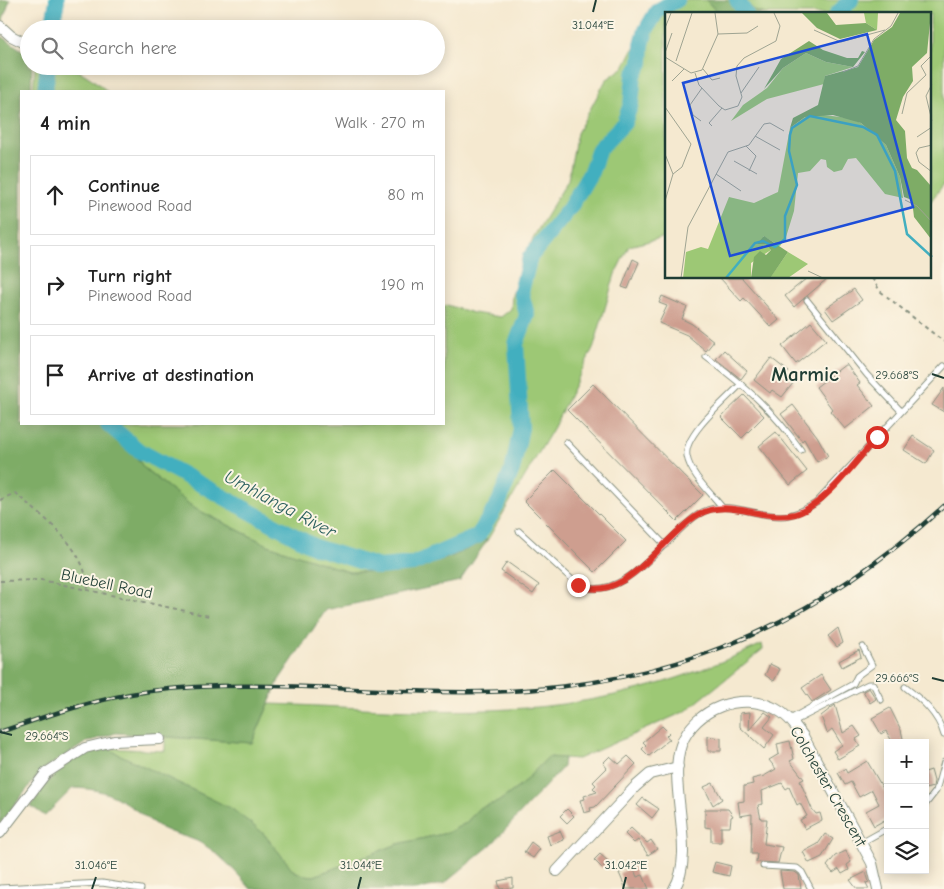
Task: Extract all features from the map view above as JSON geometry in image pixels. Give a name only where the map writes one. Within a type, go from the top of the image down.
[{"type":"street","points":[[0,26],[20,40]]},
{"type":"street","name":"Colchester Crescent","points":[[674,889],[682,858],[678,767],[681,746],[690,729],[713,708],[733,702],[758,704],[776,709],[792,721],[803,736],[872,863],[878,889]]},
{"type":"street","points":[[0,833],[46,773],[85,748],[114,741],[160,739]]},
{"type":"street","points":[[557,870],[635,787],[650,774],[678,767]]},
{"type":"lane","points":[[807,300],[867,375],[901,412]]},
{"type":"lane","points":[[706,356],[741,384],[779,419],[801,450]]},
{"type":"lane","points":[[519,531],[578,585],[588,589],[606,588],[639,570],[696,516],[709,509],[722,507],[781,516],[796,513],[816,503],[944,366]]},
{"type":"lane","points":[[722,507],[692,468],[687,456],[687,445],[692,434],[741,384]]},
{"type":"lane","points":[[566,442],[664,545]]},
{"type":"lane","points":[[792,721],[853,684],[857,676],[872,665],[863,647]]},
{"type":"lane","points":[[792,721],[868,684],[872,684],[881,700]]},
{"type":"lane","points":[[905,687],[941,723],[944,735]]},
{"type":"lane","points":[[929,800],[936,792],[944,762]]},
{"type":"lane","points":[[861,843],[886,829]]},
{"type":"lane","points":[[763,866],[797,868],[802,872],[811,889]]},
{"type":"lane","points":[[0,888],[102,883],[141,889]]},
{"type":"path","points":[[873,279],[880,292],[944,342]]},
{"type":"path","points":[[0,500],[15,493],[65,538],[87,575],[88,590]]},
{"type":"path","name":"Bluebell Road","points":[[0,581],[41,580],[209,616]]},
{"type":"green space","points":[[0,0],[10,0],[0,29]]},
{"type":"green space","points":[[667,0],[706,0],[717,12],[665,12],[665,237],[629,246],[615,274],[594,346],[554,427],[488,539],[451,557],[404,572],[349,572],[268,545],[194,508],[144,468],[114,425],[445,425],[445,306],[447,305],[473,313],[501,317],[511,309],[512,295],[533,238],[568,180],[577,133],[606,80],[624,67],[649,18]]},
{"type":"green space","points":[[706,0],[743,0],[758,12],[717,12]]},
{"type":"green space","points":[[743,0],[944,0],[944,184],[932,199],[932,12],[755,11]]},
{"type":"green space","points":[[0,35],[20,49],[20,75],[32,75],[31,90],[20,90],[20,425],[114,425],[144,468],[194,508],[268,545],[349,572],[404,572],[451,557],[488,539],[460,581],[326,610],[279,680],[252,743],[116,733],[87,742],[42,770],[0,824]]},
{"type":"green space","points":[[34,75],[85,75],[106,90],[33,90]]},
{"type":"green space","points":[[762,644],[763,649],[686,711],[578,759],[548,757],[520,786],[498,802],[479,808],[466,823],[447,833],[398,844],[314,876],[294,871],[263,833],[232,809],[106,748],[165,751],[165,737],[252,743],[269,704],[454,711],[528,708],[589,700],[665,682],[714,665]]},
{"type":"green space","points":[[97,748],[106,748],[232,809],[263,833],[294,871],[314,876],[398,844],[447,833],[466,823],[479,808],[498,802],[520,786],[548,757],[564,758],[563,767],[492,844],[445,883],[420,889],[251,889],[226,862],[205,845],[161,828],[112,795],[88,789],[73,788],[45,816],[31,806],[44,787],[59,771],[76,758]]},
{"type":"building","points":[[633,259],[639,262],[628,289],[622,287]]},
{"type":"building","points":[[721,279],[743,279],[779,320],[771,327],[744,298],[741,301]]},
{"type":"building","points":[[806,279],[827,279],[794,307],[785,296]]},
{"type":"building","points":[[854,289],[862,300],[833,320],[825,309]]},
{"type":"building","points":[[662,296],[687,307],[682,319],[692,324],[714,341],[706,351],[687,335],[659,323],[667,306],[659,303]]},
{"type":"building","points":[[811,322],[826,340],[796,364],[782,346]]},
{"type":"building","points":[[724,350],[747,371],[741,379],[716,359]]},
{"type":"building","points":[[771,358],[789,372],[786,375],[794,382],[782,397],[772,390],[770,393],[754,380]]},
{"type":"building","points":[[846,364],[860,383],[857,385],[874,406],[845,429],[830,411],[832,409],[816,387]]},
{"type":"building","points":[[593,384],[703,495],[677,521],[567,410]]},
{"type":"building","points":[[944,388],[944,412],[932,405]]},
{"type":"building","points":[[744,395],[764,416],[742,438],[721,417]]},
{"type":"building","points":[[793,405],[817,436],[828,456],[817,462],[804,439],[802,441],[781,414]]},
{"type":"building","points":[[776,432],[807,471],[790,485],[759,446]]},
{"type":"building","points":[[913,436],[934,450],[926,464],[904,450]]},
{"type":"building","points":[[555,470],[626,541],[595,572],[524,501]]},
{"type":"building","points":[[507,562],[539,585],[533,594],[501,571]]},
{"type":"building","points":[[838,628],[843,643],[837,647],[828,636]]},
{"type":"building","points":[[859,650],[861,657],[842,667],[839,661]]},
{"type":"building","points":[[770,664],[780,669],[774,681],[765,675]]},
{"type":"building","points":[[821,675],[831,690],[812,702],[802,688]]},
{"type":"building","points":[[869,688],[876,699],[870,703],[863,691]]},
{"type":"building","points":[[835,705],[843,733],[854,726],[861,736],[856,739],[860,746],[838,759],[833,751],[842,745],[832,729],[827,733],[821,716]]},
{"type":"building","points":[[890,708],[901,730],[903,739],[891,739],[886,731],[881,734],[872,718]]},
{"type":"building","points":[[750,712],[749,730],[765,712],[772,717],[764,727],[774,735],[764,749],[740,727],[740,713]]},
{"type":"building","points":[[662,726],[669,733],[666,736],[670,739],[649,756],[642,749],[646,745],[643,742]]},
{"type":"building","points":[[708,736],[721,738],[721,751],[708,751]]},
{"type":"building","points":[[790,741],[794,759],[790,761],[804,779],[800,781],[812,809],[816,814],[820,813],[822,820],[805,829],[800,820],[807,816],[800,803],[797,805],[789,787],[786,789],[782,783],[762,791],[763,804],[758,805],[761,819],[767,819],[764,844],[782,847],[778,863],[756,862],[757,854],[751,854],[752,814],[740,816],[738,802],[744,801],[744,786],[753,784],[752,779],[764,776],[776,769],[769,760],[779,754],[777,744]]},
{"type":"building","points":[[610,756],[619,764],[628,756],[636,764],[595,807],[590,808],[591,811],[584,813],[580,800],[585,799],[584,796],[597,792],[593,788],[596,785],[593,782],[607,768],[603,763]]},
{"type":"building","points":[[867,761],[884,790],[884,820],[874,826],[866,811],[879,804],[872,790],[859,797],[851,782],[845,785],[838,773],[845,769],[847,773]]},
{"type":"building","points":[[931,770],[934,781],[933,787],[929,788],[929,784],[929,771]]},
{"type":"building","points":[[713,783],[722,799],[713,805],[704,787]]},
{"type":"building","points":[[643,798],[659,809],[652,818],[637,805]]},
{"type":"building","points":[[567,809],[574,816],[567,823],[560,816]]},
{"type":"building","points":[[705,809],[728,809],[733,816],[731,817],[730,827],[721,827],[721,842],[711,842],[711,828],[705,827]]},
{"type":"building","points":[[631,828],[647,843],[651,840],[657,849],[648,855],[638,840],[634,843],[625,834]]},
{"type":"building","points":[[560,831],[564,840],[550,845],[547,836]]},
{"type":"building","points":[[825,834],[833,839],[822,857],[809,863],[803,852],[818,844]]},
{"type":"building","points":[[531,842],[540,849],[533,858],[524,852]]},
{"type":"building","points":[[846,851],[851,862],[847,865],[849,870],[842,874],[839,869],[833,873],[827,866],[835,856]]},
{"type":"building","points":[[600,854],[608,861],[602,868],[594,860]]},
{"type":"building","points":[[715,862],[731,866],[729,876],[712,872]]},
{"type":"building","points":[[633,867],[637,877],[643,875],[649,889],[626,889],[619,873]]},
{"type":"building","points":[[780,871],[795,872],[799,875],[801,889],[783,889]]},
{"type":"building","points":[[866,872],[869,882],[866,883],[869,889],[857,889],[850,880]]},
{"type":"building","points":[[513,878],[513,888],[500,889],[498,881]]},
{"type":"waterway","name":"Umhlanga River","points":[[54,20],[57,0]]},
{"type":"waterway","name":"Umhlanga River","points":[[109,425],[138,450],[315,547],[379,567],[413,564],[478,536],[499,502],[513,467],[521,428],[516,344],[527,315],[521,292],[530,257],[569,209],[591,172],[599,149],[624,123],[631,104],[634,75],[641,63],[642,45],[646,30],[657,11],[677,0]]},
{"type":"waterway","name":"Umhlanga River","points":[[737,0],[745,12]]},
{"type":"waterway","name":"Umhlanga River","points":[[839,12],[851,0]]},
{"type":"waterway","name":"Umhlanga River","points":[[45,90],[47,75]]},
{"type":"railway","points":[[0,732],[55,713],[112,698],[150,691],[191,687],[274,686],[481,692],[548,688],[612,679],[672,664],[730,644],[786,618],[840,587],[893,549],[944,506]]},
{"type":"district","name":"Marmic","points":[[805,374]]},
{"type":"route","points":[[578,585],[588,589],[606,588],[639,570],[696,516],[709,509],[722,507],[781,516],[796,513],[816,503],[834,486],[877,437]]}]
